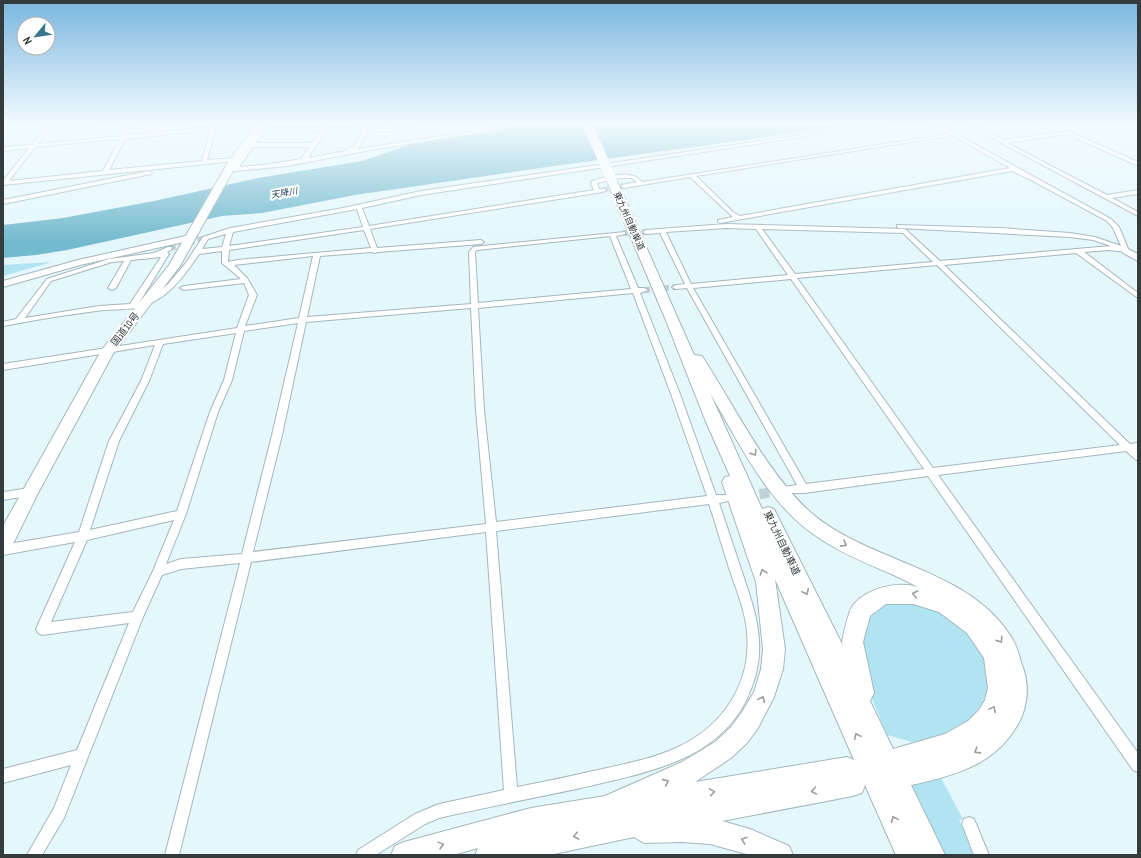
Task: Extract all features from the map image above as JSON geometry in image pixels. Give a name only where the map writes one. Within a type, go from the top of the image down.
[{"type":"highway","name":"国道10号","points":[[3,544],[108,351],[139,305],[174,266],[233,163]]},
{"type":"highway","name":"東九州自動車道","points":[[604,163],[672,318],[714,422],[878,771]]},
{"type":"highway","points":[[488,855],[608,819],[878,771],[938,767],[970,755],[989,743],[1001,731],[1009,718],[1015,703],[1016,682],[1012,663],[1004,646],[989,625],[973,610],[951,594],[842,543],[830,536],[797,511],[771,480],[698,360],[652,273]]},
{"type":"highway","name":"東九州自動車道","points":[[672,318],[723,421],[878,771]]},
{"type":"highway","points":[[608,819],[691,771],[723,750],[750,720],[768,684],[774,649],[766,582],[728,474],[714,422]]},
{"type":"highway","points":[[878,771],[937,750],[960,740],[970,734],[987,719],[996,702],[1000,685],[998,667],[985,640],[973,626],[958,613],[942,603],[920,595],[898,593],[880,596],[866,605],[861,611],[854,626],[852,646],[860,683],[870,711],[923,851]]},
{"type":"highway","points":[[878,771],[923,851]]},
{"type":"highway","points":[[404,855],[531,821],[608,819],[718,833],[740,838],[780,855]]},
{"type":"street","points":[[4,182],[19,163]]},
{"type":"street","points":[[105,172],[110,163]]},
{"type":"street","points":[[4,182],[194,163]]},
{"type":"street","points":[[3,202],[130,176],[213,163]]},
{"type":"street","points":[[230,170],[236,163]]},
{"type":"street","points":[[230,170],[283,163]]},
{"type":"street","points":[[3,284],[111,258],[192,234],[236,225],[531,175],[538,176],[609,168],[633,163]]},
{"type":"street","points":[[624,186],[773,163]]},
{"type":"street","points":[[1005,163],[1109,220],[1116,227],[1126,251]]},
{"type":"street","points":[[1042,163],[1138,214]]},
{"type":"street","points":[[720,222],[1013,170],[1032,178]]},
{"type":"street","points":[[198,252],[367,228],[600,190],[594,182],[613,178],[632,176],[638,179],[640,184]]},
{"type":"street","points":[[692,176],[731,213],[739,218]]},
{"type":"street","points":[[1107,197],[1138,192]]},
{"type":"street","points":[[3,324],[77,311],[139,305],[158,297],[198,252],[205,238],[230,230],[359,207],[386,199]]},
{"type":"street","points":[[359,207],[375,251]]},
{"type":"street","points":[[1138,258],[1106,242],[1083,237],[1017,231],[821,223],[720,222],[645,229],[662,231],[726,226],[757,226],[905,231],[1138,457]]},
{"type":"street","points":[[236,225],[255,226]]},
{"type":"street","points":[[757,226],[1138,766]]},
{"type":"street","points":[[34,855],[59,813],[83,755],[137,617],[158,571],[181,514],[212,418],[228,380],[240,330],[253,295],[246,281],[238,271],[225,263],[225,248],[230,230]]},
{"type":"street","points":[[662,231],[689,286],[804,489]]},
{"type":"street","points":[[228,265],[237,262],[317,254],[446,246],[619,232]]},
{"type":"street","points":[[362,855],[410,824],[429,814],[624,771],[681,753],[693,747],[715,732],[732,713],[744,691],[750,674],[753,656],[753,633],[749,610],[719,499],[619,232]]},
{"type":"street","points":[[511,796],[491,527],[480,410],[472,252],[475,248],[619,232]]},
{"type":"street","points":[[156,255],[170,248]]},
{"type":"street","points":[[676,287],[1108,248],[1126,251],[1138,248]]},
{"type":"street","points":[[1078,251],[1138,296]]},
{"type":"street","points":[[19,321],[49,280],[111,258],[129,258],[166,254],[139,305]]},
{"type":"street","points":[[172,855],[276,434],[317,254]]},
{"type":"street","points":[[112,288],[129,258]]},
{"type":"street","points":[[184,288],[246,281]]},
{"type":"street","points":[[4,369],[301,320],[474,306],[640,290]]},
{"type":"street","points":[[137,617],[42,629],[83,536],[114,441],[145,381],[160,343]]},
{"type":"street","points":[[787,490],[1138,446]]},
{"type":"street","points":[[3,496],[30,492]]},
{"type":"street","points":[[158,571],[181,564],[245,558],[719,499]]},
{"type":"street","points":[[3,550],[83,536],[181,514]]},
{"type":"street","points":[[3,776],[83,755]]},
{"type":"street","points":[[969,824],[975,834],[976,843],[982,855]]},
{"type":"shaded area","points":[[52,262],[3,276],[3,265]]},
{"type":"shaded area","points":[[912,599],[954,618],[985,654],[989,684],[983,702],[967,722],[943,736],[912,742],[887,735],[871,696],[860,653],[867,618],[885,603]]},
{"type":"shaded area","points":[[941,778],[963,819],[959,820],[976,855],[944,855],[912,785]]},
{"type":"water","name":"天降川","points":[[350,163],[576,163],[355,195],[262,213],[222,216],[67,250],[3,258],[3,225],[63,218],[154,201],[258,178]]},
{"type":"tunnel","points":[[603,190],[624,186]]},
{"type":"tunnel","points":[[623,233],[646,232]]},
{"type":"tunnel","points":[[170,248],[205,238]]},
{"type":"tunnel","points":[[644,290],[676,287]]},
{"type":"tunnel","points":[[744,496],[783,491]]}]
